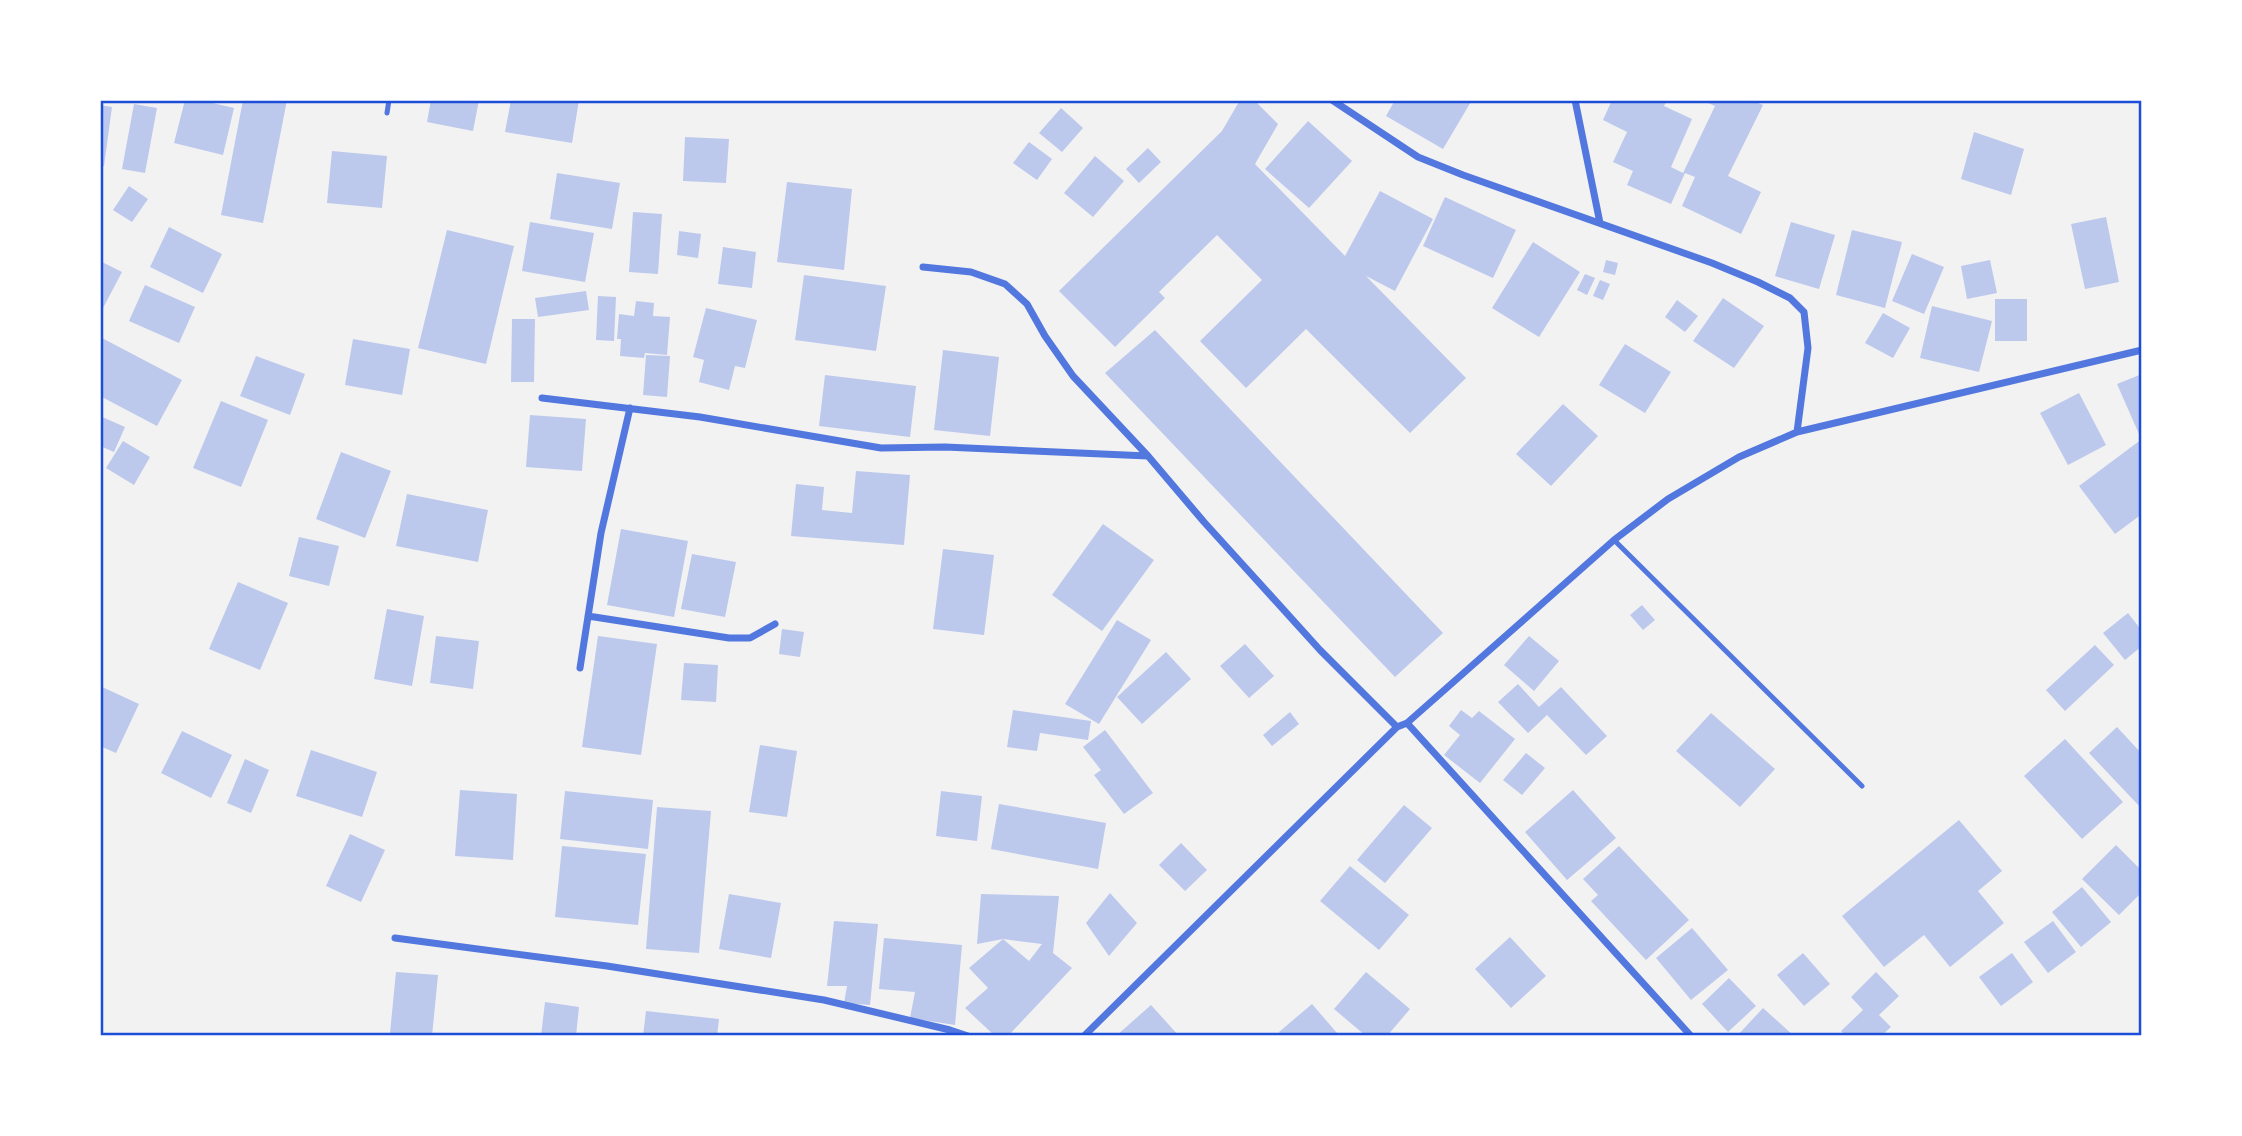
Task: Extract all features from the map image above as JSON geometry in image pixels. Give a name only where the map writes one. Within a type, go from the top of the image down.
[{"type":"street","points":[[1332,100],[1418,157],[1463,176],[1758,282],[1790,298],[1804,312],[1808,348],[1797,432]]},
{"type":"street","points":[[1575,100],[1600,223]]},
{"type":"street","points":[[923,267],[971,272],[1005,284],[1027,304],[1073,376],[1148,456],[1320,650],[1397,727]]},
{"type":"street","points":[[1084,1036],[1397,727],[1406,723],[1614,540],[1668,499],[1727,464],[1797,432],[2142,350]]},
{"type":"street","points":[[542,398],[700,417],[881,448],[945,447],[1148,456]]},
{"type":"street","points":[[580,668],[601,533],[630,408]]},
{"type":"street","points":[[588,616],[729,638],[750,638],[775,624]]},
{"type":"street","points":[[1406,723],[1692,1036]]},
{"type":"street","points":[[395,938],[607,966],[824,1000],[968,1036]]},
{"type":"lane","points":[[387,113],[390,100]]},
{"type":"lane","points":[[1614,540],[1862,786]]},
{"type":"building","points":[[185,100],[200,100],[234,108],[223,155],[174,143]]},
{"type":"building","points":[[243,100],[287,100],[263,223],[221,215]]},
{"type":"building","points":[[431,100],[479,100],[473,131],[427,122]]},
{"type":"building","points":[[511,100],[579,100],[572,143],[505,132]]},
{"type":"building","points":[[1240,100],[1254,100],[1278,124],[1255,164],[1345,256],[1380,191],[1433,219],[1395,291],[1366,276],[1466,378],[1410,433],[1306,329],[1246,388],[1200,341],[1262,280],[1217,235],[1159,292],[1165,298],[1115,347],[1059,291],[1222,131]]},
{"type":"building","points":[[1395,100],[1472,100],[1443,149],[1386,116]]},
{"type":"building","points":[[1612,100],[1667,100],[1664,106],[1692,119],[1671,167],[1683,173],[1715,106],[1701,100],[1751,100],[1763,105],[1728,176],[1761,192],[1741,234],[1682,206],[1695,177],[1685,173],[1671,204],[1627,185],[1633,171],[1613,162],[1627,132],[1603,120]]},
{"type":"building","points":[[134,104],[157,108],[145,173],[122,169]]},
{"type":"building","points":[[100,105],[112,107],[104,166],[100,166]]},
{"type":"building","points":[[1061,108],[1083,128],[1062,152],[1039,133]]},
{"type":"building","points":[[1308,121],[1352,161],[1309,208],[1265,169]]},
{"type":"building","points":[[1974,132],[2024,149],[2011,195],[1961,179]]},
{"type":"building","points":[[685,137],[729,139],[726,183],[683,181]]},
{"type":"building","points":[[1029,142],[1052,159],[1037,180],[1013,163]]},
{"type":"building","points":[[1148,148],[1161,162],[1139,183],[1126,169]]},
{"type":"building","points":[[332,151],[387,156],[382,208],[327,203]]},
{"type":"building","points":[[1095,156],[1124,181],[1093,217],[1064,193]]},
{"type":"building","points":[[557,173],[620,183],[612,229],[550,219]]},
{"type":"building","points":[[787,182],[852,189],[844,270],[777,262]]},
{"type":"building","points":[[129,186],[148,199],[132,222],[113,210]]},
{"type":"building","points":[[1445,197],[1516,230],[1493,278],[1423,246]]},
{"type":"building","points":[[633,212],[662,214],[658,274],[629,272]]},
{"type":"building","points":[[2106,217],[2119,282],[2085,289],[2071,224]]},
{"type":"building","points":[[530,222],[594,233],[585,282],[522,271]]},
{"type":"building","points":[[1791,222],[1835,235],[1819,289],[1775,276]]},
{"type":"building","points":[[169,227],[222,254],[203,293],[150,267]]},
{"type":"building","points":[[447,230],[514,246],[486,364],[418,348]]},
{"type":"building","points":[[1852,230],[1902,242],[1885,308],[1836,295]]},
{"type":"building","points":[[679,231],[701,234],[698,258],[677,255]]},
{"type":"building","points":[[1533,242],[1580,272],[1539,337],[1492,308]]},
{"type":"building","points":[[723,247],[756,252],[752,288],[718,284]]},
{"type":"building","points":[[1912,254],[1944,267],[1924,314],[1892,301]]},
{"type":"building","points":[[1606,260],[1618,263],[1615,275],[1603,272]]},
{"type":"building","points":[[1990,260],[1997,293],[1967,299],[1961,266]]},
{"type":"building","points":[[100,261],[122,272],[102,310],[100,309]]},
{"type":"building","points":[[1585,274],[1595,278],[1587,295],[1577,290]]},
{"type":"building","points":[[804,275],[886,286],[876,351],[795,340]]},
{"type":"building","points":[[1600,280],[1610,284],[1603,300],[1593,296]]},
{"type":"building","points":[[145,285],[195,307],[179,343],[129,321]]},
{"type":"building","points":[[586,291],[589,310],[538,317],[535,298]]},
{"type":"building","points":[[598,296],[616,297],[614,341],[596,340]]},
{"type":"building","points":[[1723,298],[1764,326],[1734,368],[1693,341]]},
{"type":"building","points":[[1995,299],[2027,299],[2027,341],[1995,341]]},
{"type":"building","points":[[1677,300],[1698,316],[1685,332],[1665,317]]},
{"type":"building","points":[[636,301],[654,303],[653,316],[670,317],[667,355],[645,353],[644,358],[620,356],[621,339],[617,339],[619,314],[634,316]]},
{"type":"building","points":[[1932,306],[1992,321],[1979,372],[1920,358]]},
{"type":"building","points":[[706,308],[757,320],[745,368],[735,366],[729,390],[699,382],[704,360],[693,357]]},
{"type":"building","points":[[1883,313],[1910,328],[1893,358],[1865,343]]},
{"type":"building","points":[[512,319],[535,319],[534,382],[511,382]]},
{"type":"building","points":[[1155,330],[1443,633],[1395,677],[1105,373]]},
{"type":"building","points":[[100,337],[182,380],[157,426],[100,396]]},
{"type":"building","points":[[353,339],[410,349],[402,395],[345,385]]},
{"type":"building","points":[[1625,344],[1671,372],[1645,413],[1599,385]]},
{"type":"building","points":[[943,350],[999,357],[990,436],[934,430]]},
{"type":"building","points":[[646,355],[670,356],[667,397],[643,395]]},
{"type":"building","points":[[256,356],[305,374],[290,415],[240,396]]},
{"type":"building","points":[[2142,374],[2142,433],[2139,434],[2117,384]]},
{"type":"building","points":[[825,375],[916,386],[910,437],[819,426]]},
{"type":"building","points":[[2079,393],[2106,445],[2068,465],[2040,413]]},
{"type":"building","points":[[221,401],[268,420],[241,487],[193,468]]},
{"type":"building","points":[[1563,404],[1598,436],[1551,486],[1516,454]]},
{"type":"building","points":[[530,415],[586,419],[582,471],[526,467]]},
{"type":"building","points":[[100,416],[125,427],[114,452],[100,446]]},
{"type":"building","points":[[2142,439],[2142,514],[2115,534],[2079,486]]},
{"type":"building","points":[[123,441],[150,457],[134,485],[106,468]]},
{"type":"building","points":[[341,452],[391,471],[365,538],[316,519]]},
{"type":"building","points":[[856,471],[910,475],[904,545],[791,536],[796,484],[824,487],[822,510],[852,513]]},
{"type":"building","points":[[407,494],[488,510],[478,562],[396,546]]},
{"type":"building","points":[[1103,524],[1154,560],[1102,631],[1052,595]]},
{"type":"building","points":[[621,529],[688,541],[674,617],[607,605]]},
{"type":"building","points":[[299,537],[339,546],[329,586],[289,576]]},
{"type":"building","points":[[943,549],[994,555],[984,635],[933,629]]},
{"type":"building","points":[[692,554],[736,562],[725,617],[681,609]]},
{"type":"building","points":[[238,582],[288,603],[260,670],[209,649]]},
{"type":"building","points":[[1642,605],[1655,620],[1643,630],[1630,615]]},
{"type":"building","points":[[387,609],[424,616],[412,686],[374,679]]},
{"type":"building","points":[[2128,613],[2142,631],[2142,646],[2125,660],[2103,633]]},
{"type":"building","points":[[1117,620],[1151,640],[1099,724],[1065,704]]},
{"type":"building","points":[[782,629],[804,632],[800,657],[779,654]]},
{"type":"building","points":[[436,636],[479,641],[473,689],[430,683]]},
{"type":"building","points":[[598,636],[657,644],[641,755],[582,747]]},
{"type":"building","points":[[1529,636],[1559,661],[1534,691],[1504,665]]},
{"type":"building","points":[[1245,644],[1274,676],[1249,698],[1220,666]]},
{"type":"building","points":[[2095,645],[2114,665],[2065,711],[2046,690]]},
{"type":"building","points":[[1166,652],[1191,679],[1142,724],[1117,697]]},
{"type":"building","points":[[684,663],[718,665],[716,702],[681,700]]},
{"type":"building","points":[[1518,684],[1539,707],[1561,687],[1607,736],[1586,755],[1547,715],[1528,733],[1498,702]]},
{"type":"building","points":[[100,686],[139,704],[116,753],[100,746]]},
{"type":"building","points":[[1013,710],[1091,721],[1088,740],[1040,733],[1037,751],[1007,747]]},
{"type":"building","points":[[1461,710],[1472,718],[1479,711],[1515,739],[1480,783],[1444,755],[1460,735],[1449,726]]},
{"type":"building","points":[[1290,712],[1299,724],[1272,746],[1263,735]]},
{"type":"building","points":[[1711,713],[1775,769],[1740,807],[1676,751]]},
{"type":"building","points":[[2117,727],[2142,754],[2142,809],[2089,753]]},
{"type":"building","points":[[1105,730],[1153,793],[1124,814],[1094,775],[1101,770],[1083,747]]},
{"type":"building","points":[[182,731],[232,755],[211,798],[161,773]]},
{"type":"building","points":[[2065,739],[2123,802],[2082,839],[2024,776]]},
{"type":"building","points":[[760,745],[797,751],[787,817],[749,812]]},
{"type":"building","points":[[311,750],[377,772],[362,817],[296,796]]},
{"type":"building","points":[[1526,753],[1545,768],[1522,795],[1503,780]]},
{"type":"building","points":[[245,759],[269,770],[251,813],[227,803]]},
{"type":"building","points":[[460,790],[517,794],[513,860],[455,856]]},
{"type":"building","points":[[1573,790],[1616,838],[1567,880],[1525,832]]},
{"type":"building","points":[[565,791],[653,800],[648,849],[560,839]]},
{"type":"building","points":[[941,791],[982,796],[977,841],[936,836]]},
{"type":"building","points":[[999,804],[1106,823],[1098,869],[991,849]]},
{"type":"building","points":[[1404,805],[1432,828],[1385,883],[1357,860]]},
{"type":"building","points":[[657,807],[711,811],[699,953],[646,949]]},
{"type":"building","points":[[1959,820],[2002,871],[1978,891],[2004,923],[1950,967],[1924,935],[1884,967],[1842,916]]},
{"type":"building","points":[[350,834],[385,850],[361,902],[326,886]]},
{"type":"building","points":[[1181,843],[1207,870],[1185,891],[1159,865]]},
{"type":"building","points":[[2116,845],[2142,871],[2142,892],[2119,915],[2082,879]]},
{"type":"building","points":[[562,846],[646,854],[638,925],[555,917]]},
{"type":"building","points":[[1619,846],[1689,920],[1646,960],[1591,901],[1598,895],[1583,879]]},
{"type":"building","points":[[1350,866],[1409,915],[1379,950],[1320,901]]},
{"type":"building","points":[[2082,887],[2111,922],[2081,947],[2052,912]]},
{"type":"building","points":[[1110,893],[1137,923],[1109,956],[1086,923]]},
{"type":"building","points":[[729,894],[781,903],[771,958],[719,949]]},
{"type":"building","points":[[981,894],[1059,896],[1053,953],[1072,968],[1008,1036],[995,1036],[965,1008],[988,988],[969,968],[1003,939],[977,944]],"holes":[[[1003,939],[1042,944],[1029,961]]]},
{"type":"building","points":[[834,921],[878,924],[870,1005],[844,1003],[847,986],[827,986]]},
{"type":"building","points":[[2053,921],[2076,952],[2048,973],[2024,942]]},
{"type":"building","points":[[1692,928],[1728,970],[1691,1000],[1656,958]]},
{"type":"building","points":[[1510,937],[1546,976],[1511,1008],[1475,969]]},
{"type":"building","points":[[884,938],[962,945],[955,1025],[910,1018],[915,992],[879,989]]},
{"type":"building","points":[[1803,953],[1830,984],[1804,1006],[1777,975]]},
{"type":"building","points":[[2012,953],[2033,982],[2001,1006],[1979,977]]},
{"type":"building","points":[[396,972],[438,975],[432,1036],[390,1033]]},
{"type":"building","points":[[1366,972],[1410,1009],[1387,1036],[1366,1036],[1334,1009]]},
{"type":"building","points":[[1876,972],[1899,996],[1879,1015],[1891,1027],[1881,1036],[1846,1036],[1841,1031],[1863,1010],[1851,997]]},
{"type":"building","points":[[1729,978],[1756,1006],[1728,1032],[1702,1004]]},
{"type":"building","points":[[545,1002],[579,1007],[576,1036],[541,1036]]},
{"type":"building","points":[[1312,1004],[1337,1033],[1334,1036],[1282,1036],[1279,1032]]},
{"type":"building","points":[[1151,1005],[1179,1036],[1116,1036]]},
{"type":"building","points":[[1763,1008],[1794,1036],[1737,1036]]},
{"type":"building","points":[[646,1011],[719,1019],[717,1036],[643,1036]]}]
